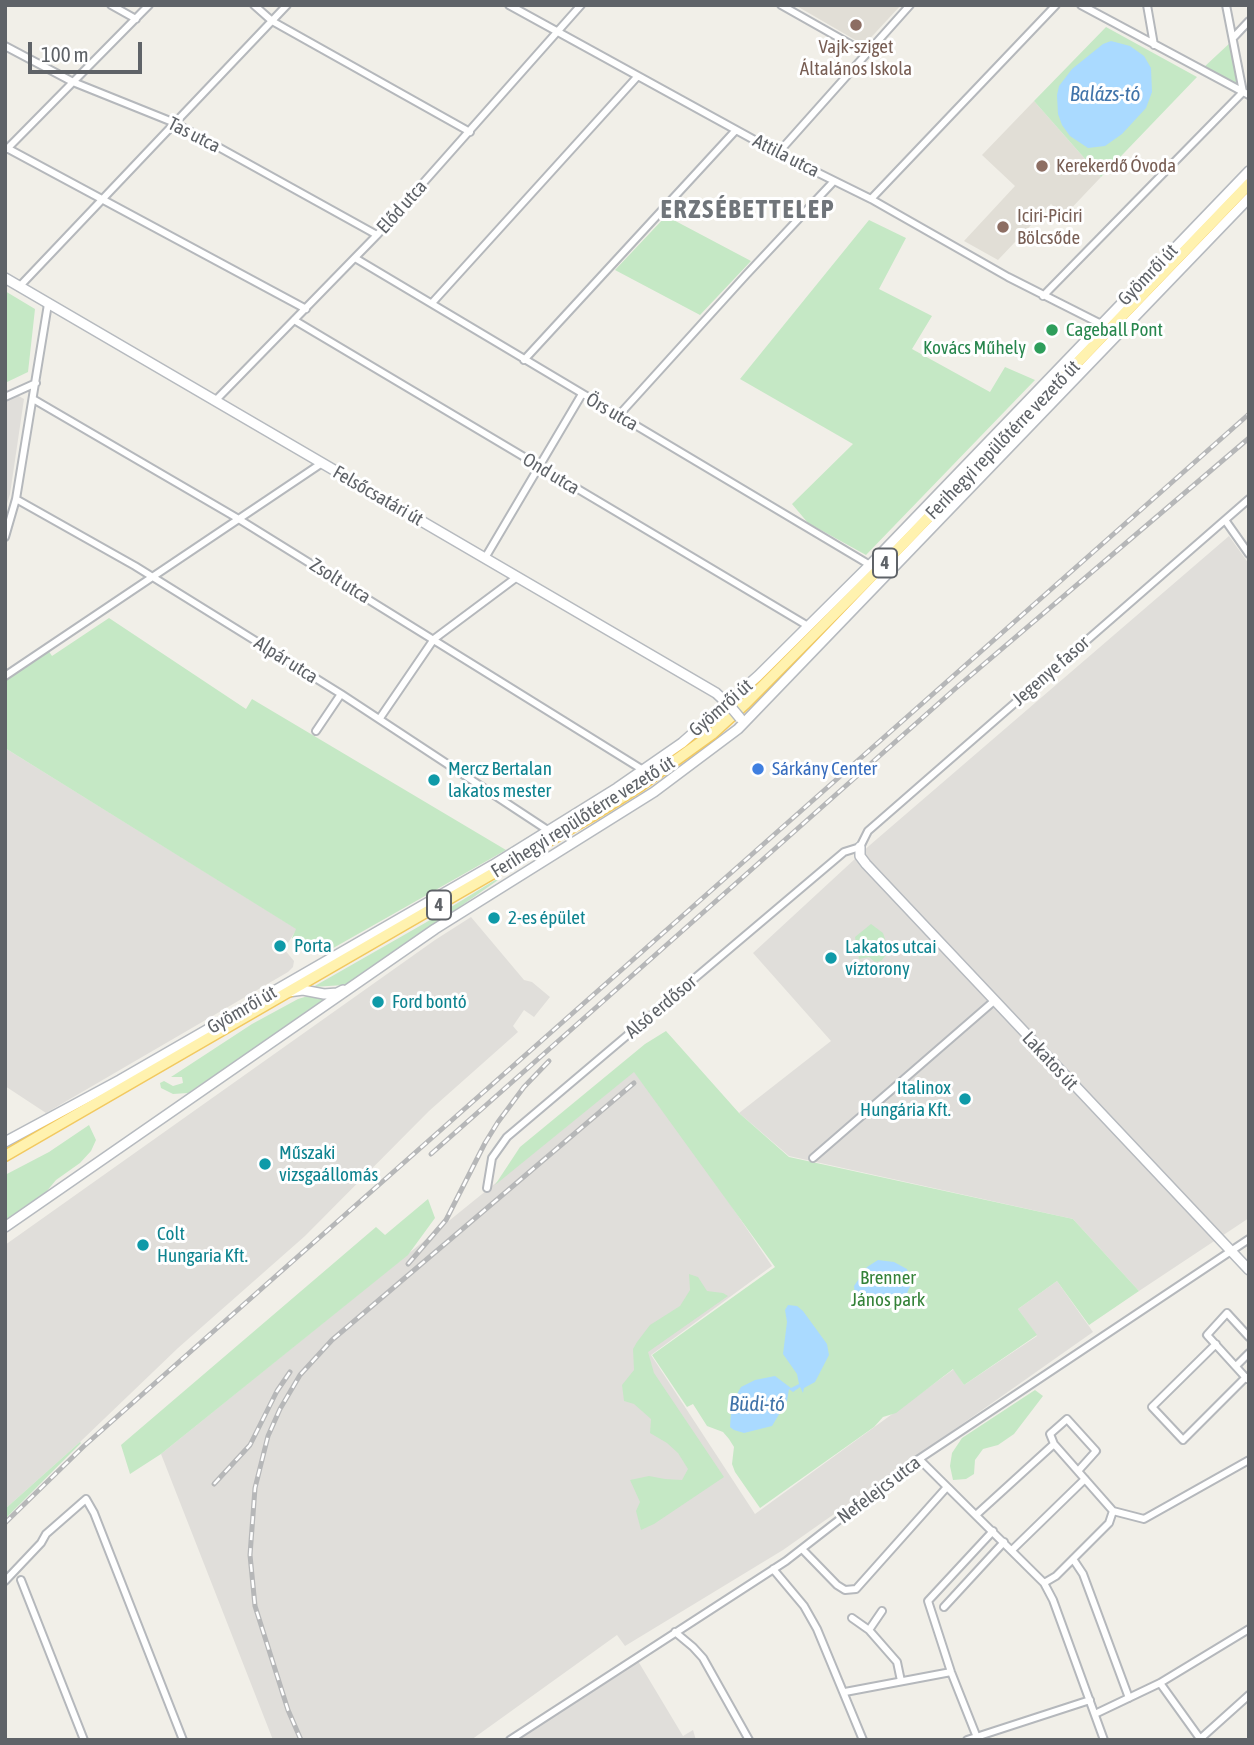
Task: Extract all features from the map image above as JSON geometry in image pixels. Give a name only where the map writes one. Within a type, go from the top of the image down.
[{"type":"main road","name":"Ferihegyi repülőtérre vezető út","points":[[5,1156],[600,811],[712,734],[876,572],[1249,184]]},
{"type":"street","points":[[111,5],[136,19]]},
{"type":"street","points":[[149,5],[6,149],[306,309]]},
{"type":"street","points":[[254,5],[272,21],[470,132]]},
{"type":"street","points":[[19,287],[287,5]]},
{"type":"street","name":"Attila utca","points":[[509,5],[778,153],[871,199],[1043,296],[1101,324]]},
{"type":"street","name":"Előd utca","points":[[215,401],[377,235],[581,5]]},
{"type":"street","points":[[781,5],[866,53]]},
{"type":"street","points":[[778,153],[909,5]]},
{"type":"street","points":[[871,199],[1056,5]]},
{"type":"street","points":[[1081,5],[1246,94]]},
{"type":"street","points":[[1147,5],[1154,45]]},
{"type":"street","points":[[1226,5],[1246,94]]},
{"type":"street","points":[[1233,38],[1249,21]]},
{"type":"street","name":"Tas utca","points":[[5,46],[73,82],[175,123],[377,235]]},
{"type":"street","points":[[432,303],[637,77]]},
{"type":"street","points":[[1043,296],[1246,94]]},
{"type":"street","points":[[524,360],[736,130]]},
{"type":"street","name":"Gyömrői út","points":[[5,1142],[131,1073],[549,831],[643,770],[691,735],[729,705],[870,565],[1249,171]]},
{"type":"street","points":[[619,415],[834,181]]},
{"type":"street","name":"Gyömrői út","points":[[5,1227],[361,980],[524,871],[654,792],[743,720],[1249,198]]},
{"type":"street","name":"Örs utca","points":[[355,258],[870,565]]},
{"type":"street","name":"Felsőcsatári út","points":[[5,278],[716,693],[743,720]]},
{"type":"street","points":[[5,537],[16,499],[48,304]]},
{"type":"street","name":"Ond utca","points":[[294,320],[808,626]]},
{"type":"street","points":[[5,397],[36,383]]},
{"type":"street","points":[[485,558],[582,394]]},
{"type":"street","name":"Zsolt utca","points":[[33,399],[237,518],[643,770]]},
{"type":"street","points":[[5,676],[322,463]]},
{"type":"street","name":"Alpár utca","points":[[16,499],[152,577],[380,718],[549,831]]},
{"type":"street","name":"Jegenye fasor","points":[[860,847],[867,831],[1249,499]]},
{"type":"street","points":[[1225,520],[1249,554]]},
{"type":"street","points":[[380,718],[434,639],[517,577]]},
{"type":"street","points":[[316,731],[341,694]]},
{"type":"street","name":"Lakatos út","points":[[860,847],[860,856],[866,864],[1249,1270]]},
{"type":"street","name":"Alsó erdősor","points":[[487,1188],[490,1164],[496,1150],[507,1137],[844,852],[860,847]]},
{"type":"street","name":"Gyömrői út","points":[[286,992],[303,990],[337,993],[361,980]]},
{"type":"street","points":[[813,1158],[995,1001]]},
{"type":"street","name":"Nefelejcs utca","points":[[510,1740],[774,1569],[919,1459],[1249,1238]]},
{"type":"street","points":[[1216,1344],[1152,1408],[1183,1440],[1248,1379],[1208,1335],[1227,1313],[1249,1337]]},
{"type":"street","points":[[1236,1366],[1249,1353]]},
{"type":"street","points":[[1078,1471],[1096,1451],[1067,1419],[1049,1434],[1055,1444],[1078,1471],[1086,1479],[1113,1511],[1144,1519],[1249,1460]]},
{"type":"street","points":[[976,1515],[1055,1444]]},
{"type":"street","points":[[919,1459],[1044,1583],[1054,1600],[1104,1740]]},
{"type":"street","points":[[1012,1550],[1086,1479]]},
{"type":"street","points":[[802,1549],[837,1586],[845,1590],[856,1589],[947,1487]]},
{"type":"street","points":[[5,1581],[41,1544],[46,1534],[86,1499],[94,1513],[183,1740]]},
{"type":"street","points":[[1044,1583],[1056,1576],[1109,1523],[1113,1511]]},
{"type":"street","points":[[978,1738],[951,1672],[928,1601],[993,1531]]},
{"type":"street","points":[[944,1607],[1004,1542]]},
{"type":"street","points":[[1073,1559],[1083,1574],[1129,1698]]},
{"type":"street","points":[[774,1569],[804,1606],[845,1692],[863,1740]]},
{"type":"street","points":[[21,1580],[84,1740]]},
{"type":"street","points":[[869,1630],[883,1611]]},
{"type":"street","points":[[852,1618],[869,1630],[897,1662],[901,1681]]},
{"type":"street","points":[[1095,1714],[1160,1683],[1249,1629]]},
{"type":"street","points":[[676,1632],[703,1658],[748,1740]]},
{"type":"street","points":[[845,1692],[951,1672]]},
{"type":"street","points":[[1160,1683],[1201,1739],[1249,1695]]},
{"type":"street","points":[[967,1740],[1090,1700]]},
{"type":"shaded area","name":"Vajk-sziget Általános Iskola","points":[[795,5],[901,5],[864,45]]},
{"type":"shaded area","name":"Kerekerdő Óvoda","points":[[1034,101],[1101,177],[1064,216],[1051,204],[998,260],[964,241],[1015,186],[982,155]]},
{"type":"shaded area","points":[[17,395],[24,399],[10,494],[5,510],[5,401]]},
{"type":"shaded area","points":[[1229,536],[1249,564],[1249,1218],[1139,1291],[1073,1219],[789,1156],[739,1113],[831,1041],[753,953],[870,845]]},
{"type":"shaded area","points":[[5,748],[297,929],[284,949],[294,961],[288,972],[46,1113],[5,1086]]},
{"type":"shaded area","points":[[471,917],[524,980],[532,982],[550,997],[534,1017],[524,1010],[513,1026],[518,1032],[429,1111],[305,1236],[178,1348],[5,1509],[5,1245]]},
{"type":"shaded area","points":[[634,1071],[705,1167],[772,1266],[651,1355],[755,1514],[954,1369],[964,1385],[1037,1336],[1018,1309],[1057,1281],[1093,1332],[783,1550],[625,1646],[617,1635],[471,1740],[273,1740],[161,1454]]},
{"type":"shaded area","points":[[638,1661],[683,1736],[693,1730],[696,1740],[518,1740]]},
{"type":"green space","points":[[1106,27],[1197,77],[1101,177],[1034,101]]},
{"type":"green space","points":[[1232,41],[1239,81],[1234,85],[1203,68]]},
{"type":"green space","points":[[666,216],[751,261],[700,315],[615,270]]},
{"type":"green space","points":[[869,220],[906,238],[879,289],[932,316],[912,349],[990,392],[1005,367],[1035,380],[866,555],[808,523],[792,504],[853,444],[740,379]]},
{"type":"green space","points":[[5,291],[35,309],[28,372],[5,383]]},
{"type":"green space","points":[[109,618],[246,709],[252,699],[506,850],[328,951],[313,951],[292,938],[296,929],[5,748],[5,680],[48,650],[52,656]]},
{"type":"green space","points":[[500,877],[355,980],[344,985],[313,987],[425,923]]},
{"type":"green space","points":[[871,924],[883,933],[887,945],[886,955],[881,961],[875,962],[869,957],[859,959],[855,937]]},
{"type":"green space","points":[[308,996],[326,1000],[188,1093],[173,1094],[161,1088],[160,1083],[164,1081],[173,1086],[183,1083],[182,1077],[171,1077],[252,1024]]},
{"type":"green space","name":"Brenner János park","points":[[666,1031],[739,1113],[789,1157],[1073,1219],[1139,1291],[1089,1325],[1057,1281],[1018,1309],[1037,1335],[964,1385],[953,1369],[896,1413],[883,1417],[874,1427],[760,1508],[735,1472],[732,1464],[734,1447],[729,1439],[723,1432],[707,1426],[693,1404],[687,1407],[652,1355],[775,1267],[634,1072],[495,1185],[520,1147],[645,1044]]},
{"type":"green space","points":[[89,1125],[96,1140],[91,1151],[80,1163],[56,1180],[46,1192],[5,1220],[5,1175],[49,1152]]},
{"type":"green space","points":[[428,1199],[435,1218],[408,1255],[161,1454],[130,1474],[121,1445],[376,1227],[385,1235]]},
{"type":"green space","points":[[689,1274],[698,1277],[707,1291],[728,1296],[648,1352],[654,1373],[724,1477],[641,1530],[636,1511],[640,1502],[630,1480],[649,1476],[682,1480],[688,1469],[678,1453],[650,1433],[651,1419],[634,1404],[624,1401],[622,1385],[634,1370],[633,1349],[637,1342],[650,1325],[680,1306],[690,1290]]},
{"type":"green space","points":[[1035,1390],[1043,1396],[1014,1434],[998,1445],[983,1449],[975,1460],[974,1474],[966,1479],[953,1480],[950,1466],[952,1453],[962,1438]]},
{"type":"green space","points":[[81,1443],[5,1519],[5,1509]]},
{"type":"water","name":"Balázs-tó","points":[[1111,41],[1130,46],[1144,56],[1151,68],[1152,92],[1146,108],[1122,134],[1105,146],[1088,148],[1070,136],[1062,125],[1058,114],[1057,95],[1059,86],[1072,69],[1103,44]]},
{"type":"water","points":[[878,1260],[894,1262],[907,1269],[911,1284],[905,1298],[899,1301],[860,1302],[855,1295],[854,1286],[867,1267]]},
{"type":"water","name":"Büdi-tó","points":[[788,1305],[797,1306],[803,1311],[827,1344],[829,1355],[815,1382],[804,1388],[803,1393],[800,1387],[793,1392],[789,1389],[787,1401],[772,1426],[744,1433],[734,1430],[730,1427],[731,1413],[733,1401],[741,1387],[755,1380],[775,1376],[791,1388],[799,1384],[797,1374],[783,1354],[787,1322],[785,1310]]},
{"type":"railway","points":[[5,1523],[84,1446],[1249,414]]},
{"type":"railway","points":[[431,1154],[956,688],[1249,438]]},
{"type":"railway","points":[[408,1264],[446,1220],[498,1122],[524,1087],[549,1061]]},
{"type":"railway","points":[[301,1740],[288,1710],[255,1606],[250,1555],[255,1488],[268,1436],[280,1409],[300,1375],[332,1340],[634,1083]]},
{"type":"railway","points":[[214,1484],[250,1445],[277,1391],[290,1372]]},
{"type":"place","name":"Vajk-sziget Általános Iskola","points":[[856,25]]},
{"type":"place","name":"Kerekerdő Óvoda","points":[[1042,166]]},
{"type":"place","name":"Iciri-Piciri Bölcsőde","points":[[1003,227]]},
{"type":"place","name":"Cageball Pont","points":[[1052,330]]},
{"type":"place","name":"Kovács Műhely","points":[[1040,348]]},
{"type":"place","name":"Sárkány Center","points":[[758,769]]},
{"type":"place","name":"Mercz Bertalan lakatos mester","points":[[434,780]]},
{"type":"place","name":"2-es épület","points":[[494,918]]},
{"type":"place","name":"Porta","points":[[280,946]]},
{"type":"place","name":"Lakatos utcai víztorony","points":[[831,958]]},
{"type":"place","name":"Ford bontó","points":[[378,1002]]},
{"type":"place","name":"Italinox Hungária Kft.","points":[[965,1099]]},
{"type":"place","name":"Műszaki vizsgaállomás","points":[[265,1164]]},
{"type":"place","name":"Colt Hungaria Kft.","points":[[143,1245]]},
{"type":"district","name":"ERZSÉBETTELEP","points":[[748,210]]}]
